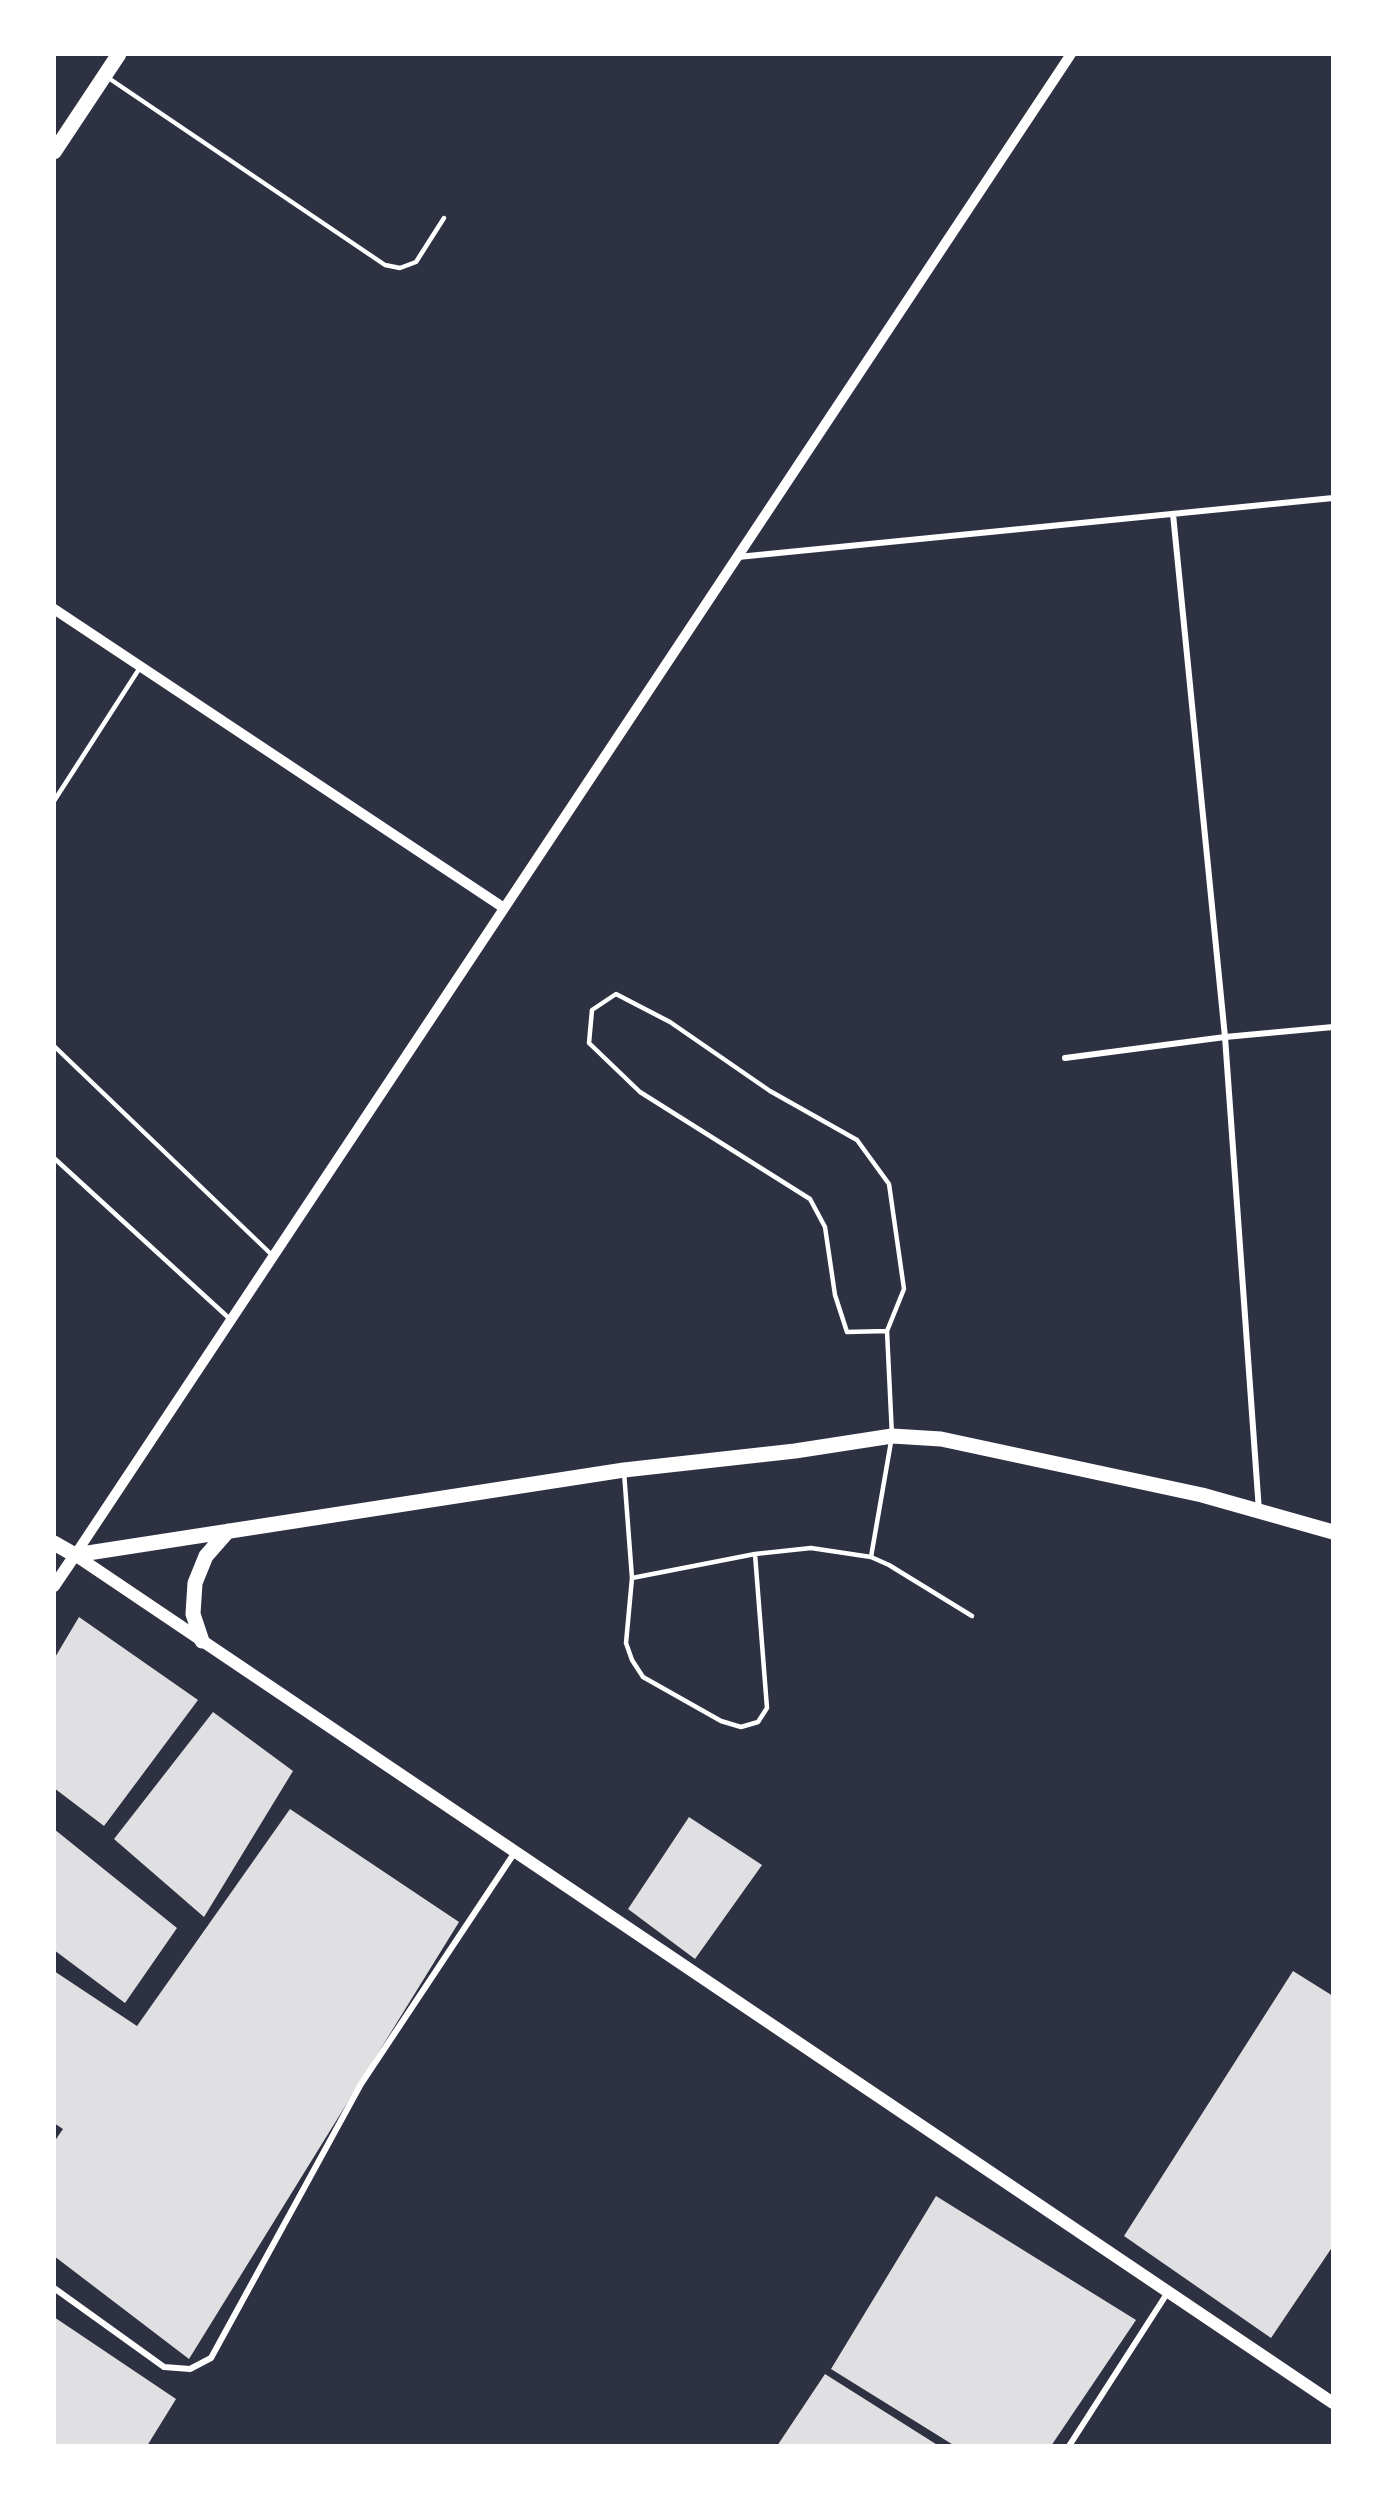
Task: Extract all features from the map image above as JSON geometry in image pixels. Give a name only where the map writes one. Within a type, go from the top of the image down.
[{"type":"main road","points":[[54,152],[119,54]]},
{"type":"main road","points":[[54,1586],[75,1555],[624,1470],[795,1451],[892,1436],[941,1439],[1203,1496],[1333,1532]]},
{"type":"main road","points":[[202,1641],[193,1614],[195,1583],[206,1556],[228,1531]]},
{"type":"main road","points":[[54,1543],[1333,2403]]},
{"type":"street","points":[[75,1555],[1071,54]]},
{"type":"street","points":[[737,557],[1333,498]]},
{"type":"street","points":[[1173,514],[1225,1037],[1259,1512]]},
{"type":"street","points":[[54,609],[504,908]]},
{"type":"street","points":[[1065,1058],[1225,1037],[1333,1027]]},
{"type":"street","points":[[54,2288],[164,2367],[190,2370],[211,2358],[361,2084],[515,1852]]},
{"type":"street","points":[[1070,2446],[1168,2291]]},
{"type":"lane","points":[[105,76],[385,265],[400,268],[416,262],[444,218]]},
{"type":"lane","points":[[54,801],[141,666]]},
{"type":"lane","points":[[871,1557],[892,1436],[887,1331],[904,1289],[889,1184],[857,1140],[770,1091],[670,1022],[616,994],[592,1010],[589,1043],[640,1092],[810,1199],[825,1227],[835,1295],[847,1332],[887,1331]]},
{"type":"lane","points":[[54,1046],[273,1256]]},
{"type":"lane","points":[[54,1158],[231,1320]]},
{"type":"lane","points":[[624,1470],[632,1578],[626,1643],[632,1660],[643,1677],[721,1721],[741,1727],[758,1722],[767,1708],[755,1554]]},
{"type":"lane","points":[[632,1578],[755,1554],[812,1548],[871,1557],[889,1565],[972,1616]]},
{"type":"building","points":[[79,1617],[198,1700],[104,1826],[54,1788],[54,1659]]},
{"type":"building","points":[[213,1712],[293,1771],[204,1917],[114,1839]]},
{"type":"building","points":[[290,1809],[459,1922],[189,2359],[54,2256],[54,2142],[63,2129],[54,2123],[54,1971],[137,2026]]},
{"type":"building","points":[[689,1817],[762,1865],[695,1959],[628,1909]]},
{"type":"building","points":[[54,1829],[177,1928],[125,2003],[54,1950]]},
{"type":"building","points":[[1293,1971],[1333,1996],[1333,2246],[1271,2338],[1124,2236]]},
{"type":"building","points":[[936,2196],[1136,2320],[1051,2446],[955,2446],[831,2369]]},
{"type":"building","points":[[54,2317],[176,2399],[147,2446],[54,2446]]},
{"type":"building","points":[[825,2374],[939,2446],[777,2446]]}]
